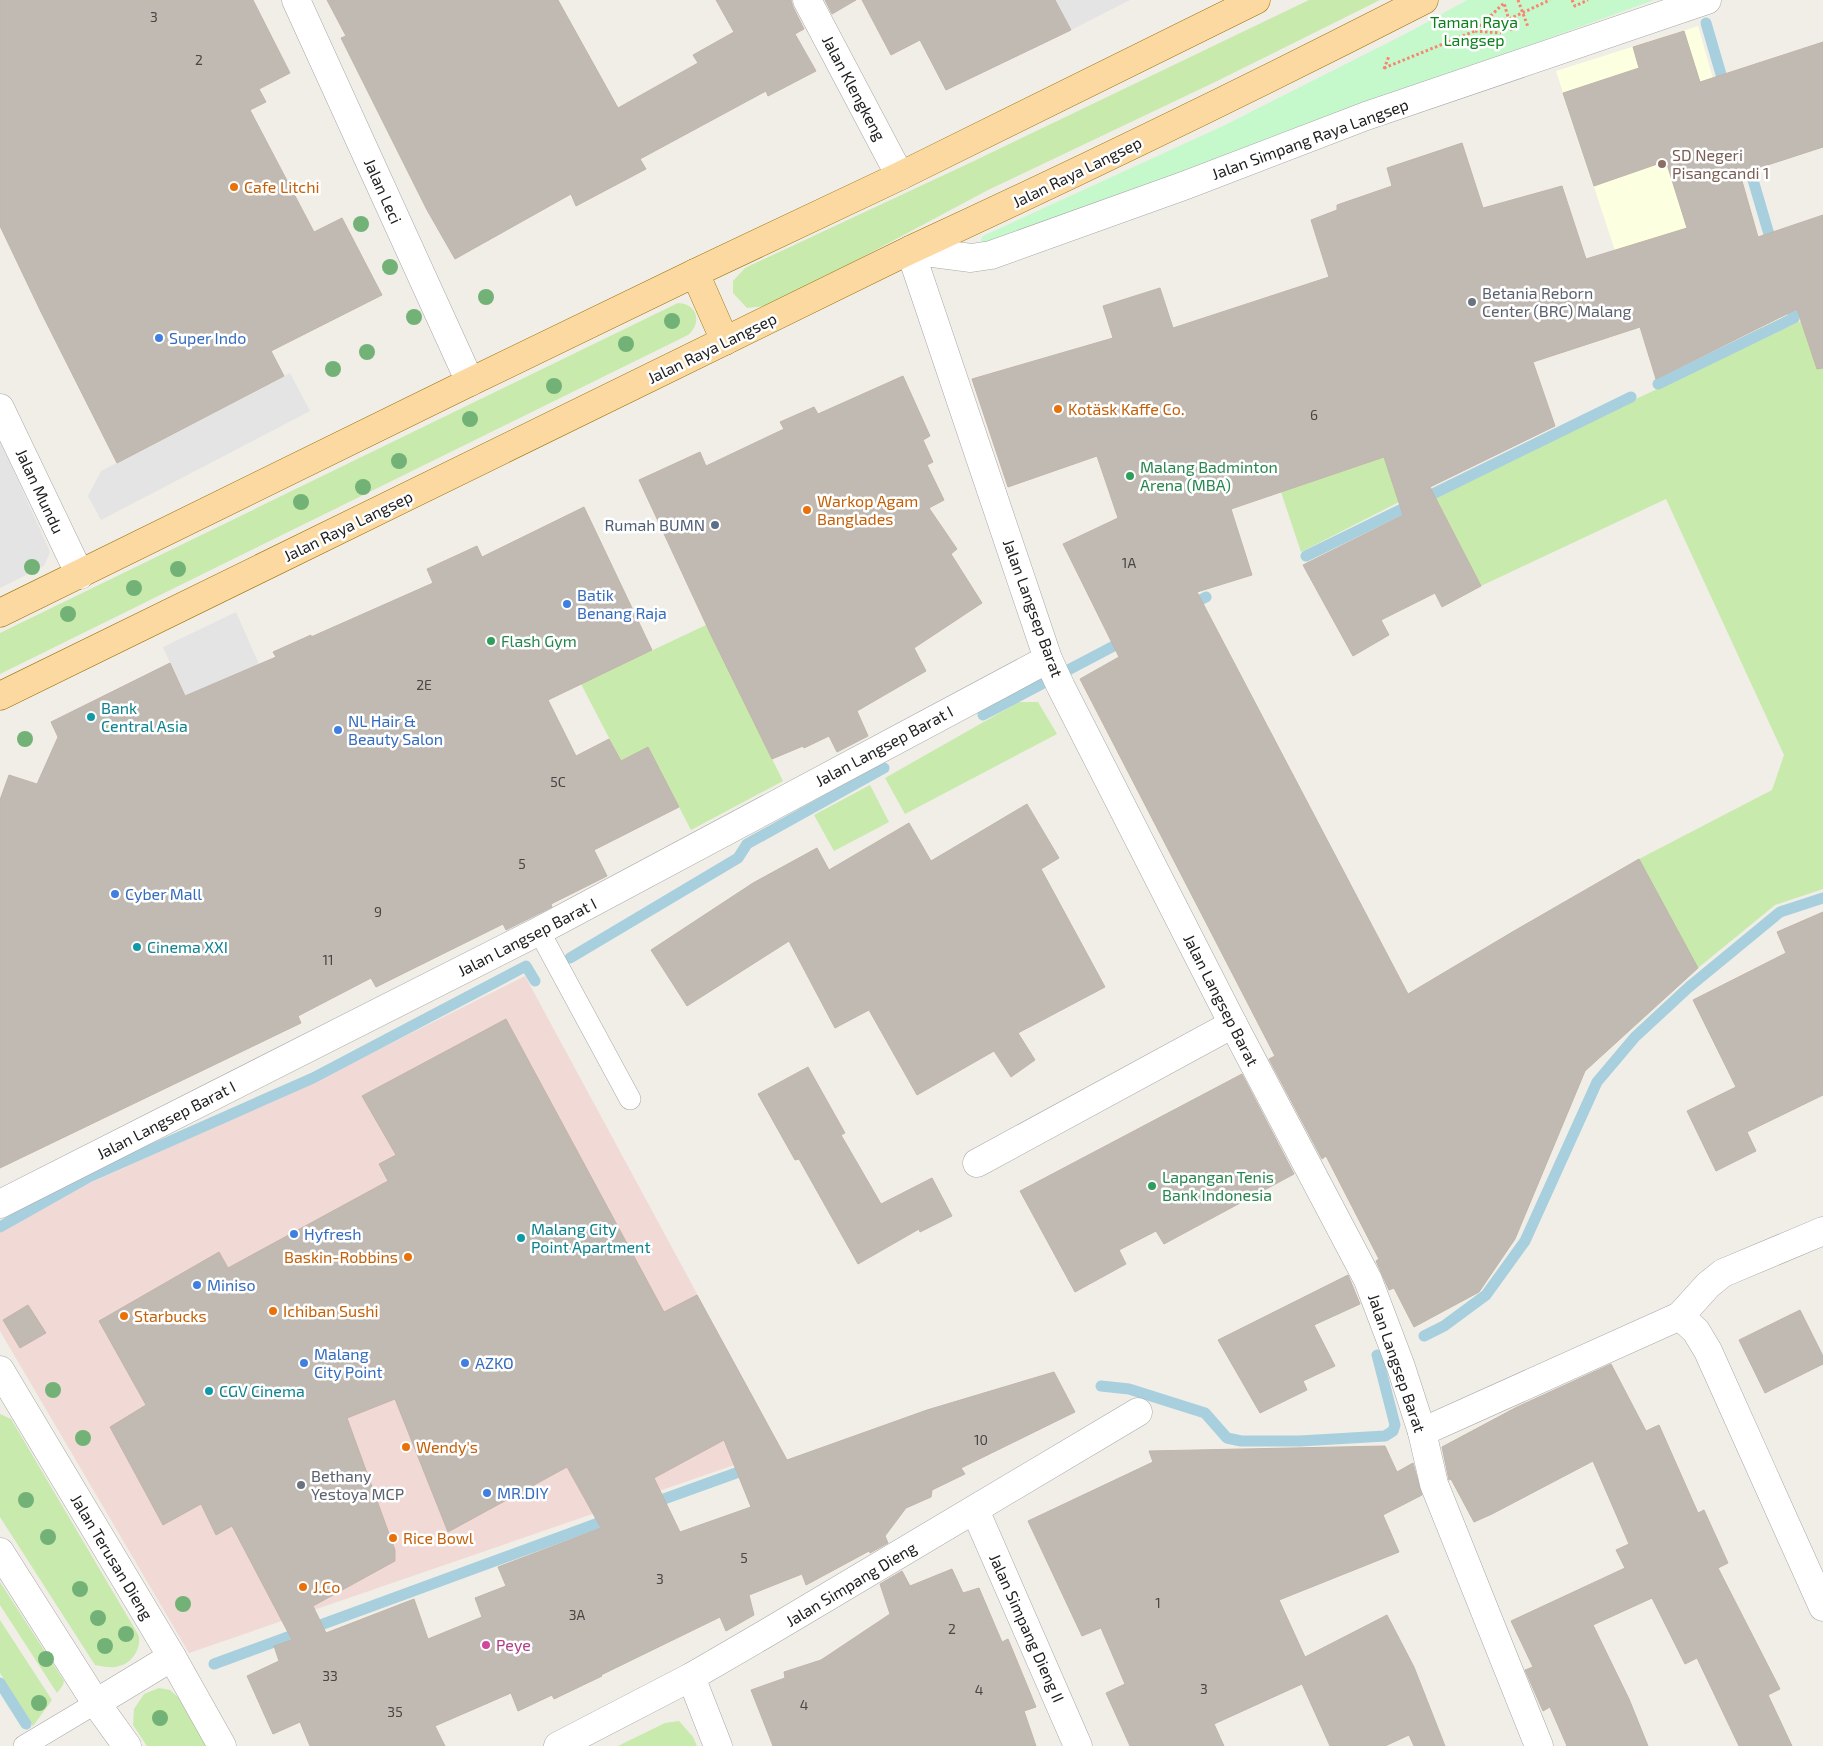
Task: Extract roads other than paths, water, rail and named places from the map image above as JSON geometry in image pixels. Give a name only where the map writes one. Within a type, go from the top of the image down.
[{"type":"main road","points":[[0,613],[470,382],[900,176],[1256,0]]},
{"type":"main road","name":"Jalan Raya Langsep","points":[[0,696],[910,250],[1053,184],[1414,5]]},
{"type":"main road","points":[[695,273],[725,341]]},
{"type":"street","name":"Jalan Leci","points":[[296,0],[470,382]]},
{"type":"street","name":"Jalan Klengkeng","points":[[807,0],[900,176]]},
{"type":"street","name":"Jalan Simpang Raya Langsep","points":[[910,250],[971,258],[991,255],[1186,185],[1366,116],[1707,0]]},
{"type":"street","name":"Jalan Langsep Barat","points":[[910,250],[1048,659],[1233,1024],[1368,1280],[1401,1367],[1422,1432],[1434,1484],[1539,1746]]},
{"type":"street","name":"Jalan Mundu","points":[[0,408],[80,575]]},
{"type":"street","name":"Jalan Langsep Barat I","points":[[0,1204],[539,931],[1048,659]]},
{"type":"street","points":[[977,1163],[1233,1024]]},
{"type":"street","points":[[1422,1432],[1680,1316],[1708,1285],[1723,1273],[1823,1231]]},
{"type":"street","points":[[1680,1316],[1696,1331],[1708,1351],[1823,1607]]},
{"type":"street","name":"Jalan Terusan Dieng","points":[[2,1377],[172,1657],[222,1746]]},
{"type":"street","name":"Jalan Simpang Dieng","points":[[558,1746],[691,1677],[1138,1412]]},
{"type":"street","name":"Jalan Simpang Dieng II","points":[[975,1510],[1078,1746]]},
{"type":"street","points":[[0,1552],[96,1702],[127,1746]]},
{"type":"street","points":[[96,1702],[172,1657]]},
{"type":"street","points":[[691,1677],[718,1746]]},
{"type":"lane","points":[[539,931],[630,1099]]},
{"type":"lane","points":[[24,1746],[96,1702]]},
{"type":"waterway","points":[[1706,23],[1725,88]]},
{"type":"waterway","points":[[1746,156],[1773,248]]},
{"type":"waterway","points":[[1658,384],[1794,318],[1788,297]]},
{"type":"waterway","points":[[1306,556],[1631,397]]},
{"type":"waterway","points":[[1187,607],[1206,597]]},
{"type":"waterway","points":[[983,715],[1127,639]]},
{"type":"waterway","points":[[570,958],[738,858],[747,844],[884,768]]},
{"type":"waterway","points":[[1424,1336],[1444,1326],[1486,1295],[1525,1241],[1597,1082],[1635,1037],[1689,987],[1780,912],[1823,898]]},
{"type":"waterway","points":[[0,1227],[89,1177],[313,1078],[526,966],[535,981]]},
{"type":"waterway","points":[[1101,1386],[1129,1389],[1205,1413],[1227,1438],[1241,1441],[1300,1441],[1385,1436],[1393,1431],[1395,1425],[1377,1355]]},
{"type":"waterway","points":[[650,1504],[750,1468]]},
{"type":"waterway","points":[[214,1664],[612,1518]]},
{"type":"waterway","points":[[0,1683],[26,1724]]},
{"type":"place","name":"SD Negeri Pisangcandi 1","points":[[1662,164]]},
{"type":"place","name":"Cafe Litchi","points":[[234,187]]},
{"type":"place","name":"Betania Reborn Center (BRC) Malang","points":[[1472,302]]},
{"type":"place","name":"Super Indo","points":[[159,338]]},
{"type":"place","name":"Kotäsk Kaffe Co.","points":[[1058,409]]},
{"type":"place","name":"Malang Badminton Arena (MBA)","points":[[1130,476]]},
{"type":"place","name":"Warkop Agam Banglades","points":[[807,510]]},
{"type":"place","name":"Rumah BUMN","points":[[715,525]]},
{"type":"place","name":"Batik Benang Raja","points":[[567,604]]},
{"type":"place","name":"Flash Gym","points":[[491,641]]},
{"type":"place","name":"Bank Central Asia","points":[[91,717]]},
{"type":"place","name":"NL Hair & Beauty Salon","points":[[338,730]]},
{"type":"place","name":"Cyber Mall","points":[[115,894]]},
{"type":"place","name":"Cinema XXI","points":[[137,947]]},
{"type":"place","name":"Lapangan Tenis Bank Indonesia","points":[[1152,1186]]},
{"type":"place","name":"Hyfresh","points":[[294,1234]]},
{"type":"place","name":"Malang City Point Apartment","points":[[521,1238]]},
{"type":"place","name":"Baskin-Robbins","points":[[408,1257]]},
{"type":"place","name":"Miniso","points":[[197,1285]]},
{"type":"place","name":"Ichiban Sushi","points":[[273,1311]]},
{"type":"place","name":"Starbucks","points":[[124,1316]]},
{"type":"place","name":"Malang City Point","points":[[304,1363]]},
{"type":"place","name":"AZKO","points":[[465,1363]]},
{"type":"place","name":"CGV Cinema","points":[[209,1391]]},
{"type":"place","name":"Wendy's","points":[[406,1447]]},
{"type":"place","name":"Bethany Yestoya MCP","points":[[301,1485]]},
{"type":"place","name":"MR.DIY","points":[[487,1493]]},
{"type":"place","name":"Rice Bowl","points":[[393,1538]]},
{"type":"place","name":"J.Co","points":[[303,1587]]},
{"type":"place","name":"Peye","points":[[486,1645]]},
{"type":"park label","name":"Taman Raya Langsep","points":[[1474,31]]}]
